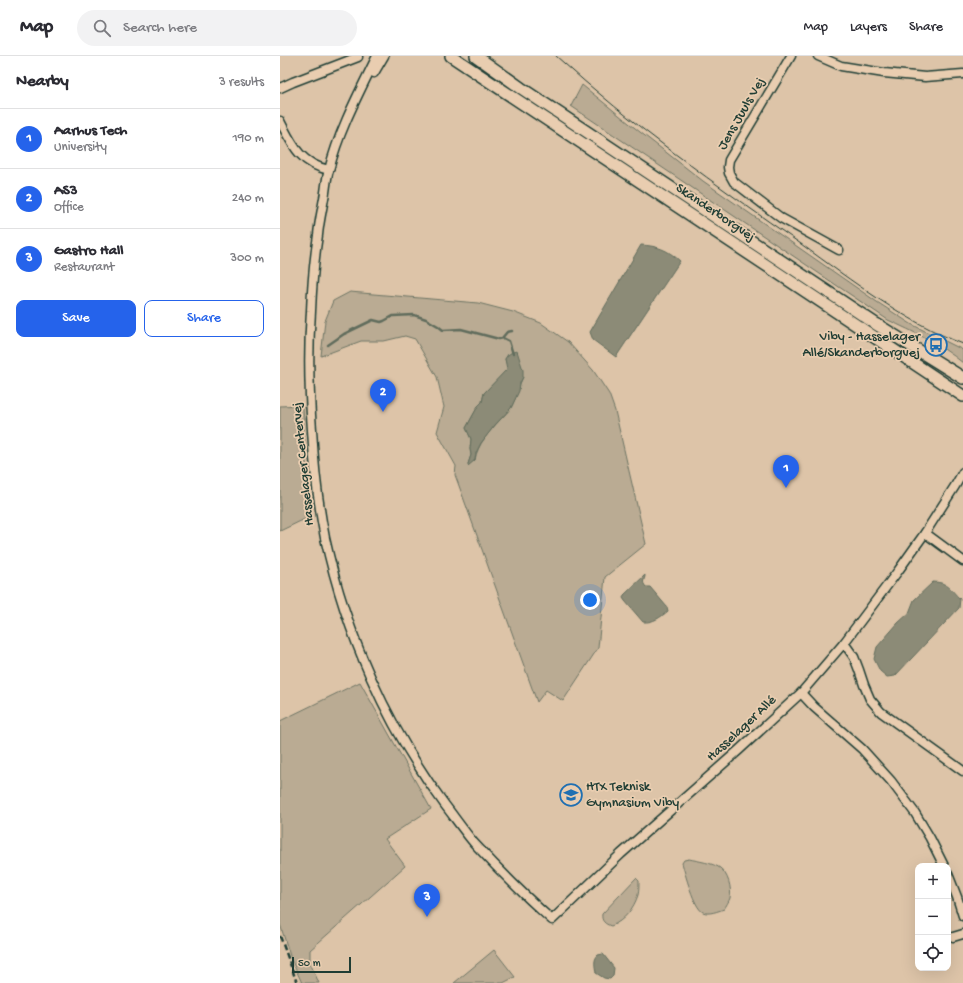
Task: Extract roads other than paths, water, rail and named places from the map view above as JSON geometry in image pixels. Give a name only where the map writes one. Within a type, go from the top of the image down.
[{"type":"main road","name":"Skanderborgvej","points":[[451,56],[963,396]]},
{"type":"main road","points":[[470,56],[500,73]]},
{"type":"main road","name":"Skanderborgvej","points":[[476,56],[520,88],[876,324],[963,378]]},
{"type":"street","name":"Hasselager Centervej","points":[[377,56],[350,110],[328,170],[312,285],[309,341],[313,459],[317,494],[325,539],[350,626],[384,705],[407,748],[431,786],[474,842],[507,878],[552,920]]},
{"type":"street","name":"Hasselager Centervej","points":[[362,87],[371,78],[384,56]]},
{"type":"street","name":"Jens Juuls Vej","points":[[791,56],[729,160],[729,173],[734,182],[781,218],[839,250]]},
{"type":"street","points":[[818,56],[841,66],[884,74],[925,77],[963,74]]},
{"type":"street","points":[[280,88],[358,58]]},
{"type":"street","points":[[280,121],[294,147],[304,159],[312,164],[328,170]]},
{"type":"street","name":"Hasselager Allé","points":[[552,920],[621,854],[801,693],[844,643],[898,571],[925,533],[963,472]]},
{"type":"street","name":"Hasselager Allé","points":[[955,486],[963,476]]},
{"type":"street","points":[[925,533],[963,561]]},
{"type":"street","points":[[844,643],[854,657],[870,699],[881,712],[963,771]]},
{"type":"street","points":[[801,693],[814,707],[862,749],[891,781],[915,812],[942,863]]},
{"type":"street","points":[[951,882],[963,916]]},
{"type":"street","points":[[954,937],[963,934]]},
{"type":"waterway","points":[[328,345],[344,334],[373,320],[381,322],[393,316],[414,315],[426,319],[443,330],[461,329],[499,339],[503,338],[509,341],[513,354]]},
{"type":"waterway","points":[[502,338],[507,332],[512,331]]},
{"type":"tram line","points":[[556,56],[645,131],[738,200],[899,312],[941,335],[963,344]]},
{"type":"railway","points":[[280,936],[297,983]]},
{"type":"place","name":"Viby - Hasselager Allé/Skanderborgvej","points":[[936,345]]},
{"type":"place","name":"AS3","points":[[383,412]]},
{"type":"place","name":"Aarhus Tech","points":[[786,488]]},
{"type":"place","name":"HTX Teknisk Gymnasium Viby","points":[[571,795]]},
{"type":"place","name":"Gastro Hall","points":[[427,917]]}]
